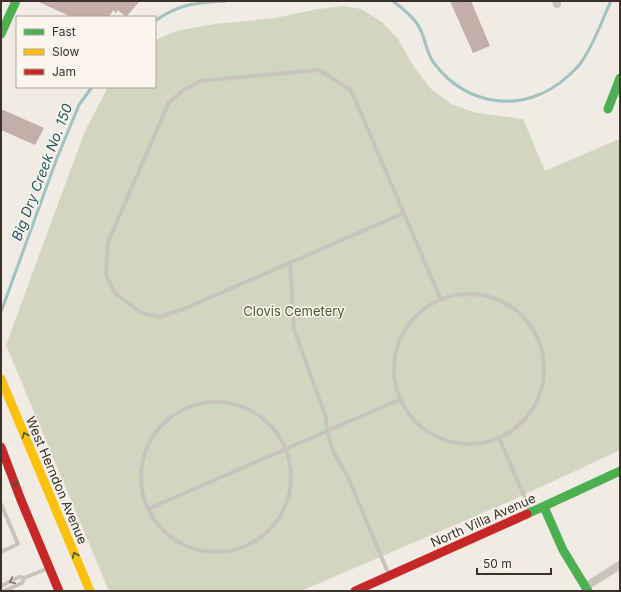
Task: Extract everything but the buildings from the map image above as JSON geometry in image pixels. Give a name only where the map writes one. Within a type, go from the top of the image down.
[{"type":"main road","points":[[1,34],[16,1]]},
{"type":"main road","points":[[608,109],[620,78]]},
{"type":"main road","name":"West Herndon Avenue","points":[[1,379],[90,591]]},
{"type":"main road","points":[[1,447],[21,500],[59,591]]},
{"type":"main road","name":"North Villa Avenue","points":[[355,591],[544,507],[620,471]]},
{"type":"main road","points":[[544,507],[569,562],[586,589]]},
{"type":"street","points":[[586,589],[620,564]]},
{"type":"lane","points":[[404,214],[186,308],[160,317],[142,313],[115,293],[106,276],[108,242],[169,102],[184,90],[200,81],[319,70],[351,90],[441,300]]},
{"type":"lane","points":[[290,263],[294,329],[326,418],[327,431],[334,453],[348,477],[389,575]]},
{"type":"lane","points":[[478,294],[500,300],[519,313],[533,330],[542,351],[544,372],[541,391],[532,410],[519,425],[502,436],[484,443],[464,444],[444,440],[426,430],[411,417],[401,399],[394,378],[395,355],[403,334],[416,315],[434,302],[456,295],[478,294]]},
{"type":"lane","points":[[148,509],[401,399]]},
{"type":"lane","points":[[218,402],[239,406],[258,416],[274,430],[285,449],[290,470],[290,491],[283,511],[271,528],[255,541],[236,550],[215,552],[194,549],[175,540],[159,527],[148,509],[142,488],[142,466],[146,452],[148,446],[160,428],[176,413],[196,405],[218,402]]},
{"type":"lane","points":[[498,438],[532,512]]},
{"type":"lane","points":[[1,504],[18,544],[1,552]]},
{"type":"lane","points":[[1,586],[19,577],[24,578],[49,568]]},
{"type":"lane","points":[[4,591],[22,583],[24,578]]},
{"type":"green space","name":"Clovis Cemetery","points":[[344,6],[361,9],[382,22],[398,39],[414,67],[431,89],[451,104],[477,113],[523,119],[545,171],[619,139],[620,450],[515,499],[301,591],[109,591],[6,345],[85,131],[107,88],[156,88],[156,40],[177,31],[215,24],[275,18],[318,9]]},
{"type":"waterway","name":"Big Dry Creek No. 150","points":[[156,20],[181,7],[197,3],[226,1]]},
{"type":"waterway","name":"Big Dry Creek No. 150","points":[[393,1],[418,25],[431,59],[448,78],[463,89],[480,97],[498,101],[516,101],[534,97],[551,89],[567,77],[585,57],[611,1]]},
{"type":"waterway","name":"Big Dry Creek No. 150","points":[[1,312],[57,158],[79,105],[91,88]]},
{"type":"traffic: fast","points":[[1,34],[16,1]]},
{"type":"traffic: fast","points":[[608,109],[620,78]]},
{"type":"traffic: fast","points":[[527,514],[620,471]]},
{"type":"traffic: fast","points":[[544,507],[563,550],[588,591]]},
{"type":"traffic: slow","points":[[1,379],[90,591]]},
{"type":"traffic: jam","points":[[1,447],[21,500],[59,591]]},
{"type":"traffic: jam","points":[[355,591],[527,514]]}]
